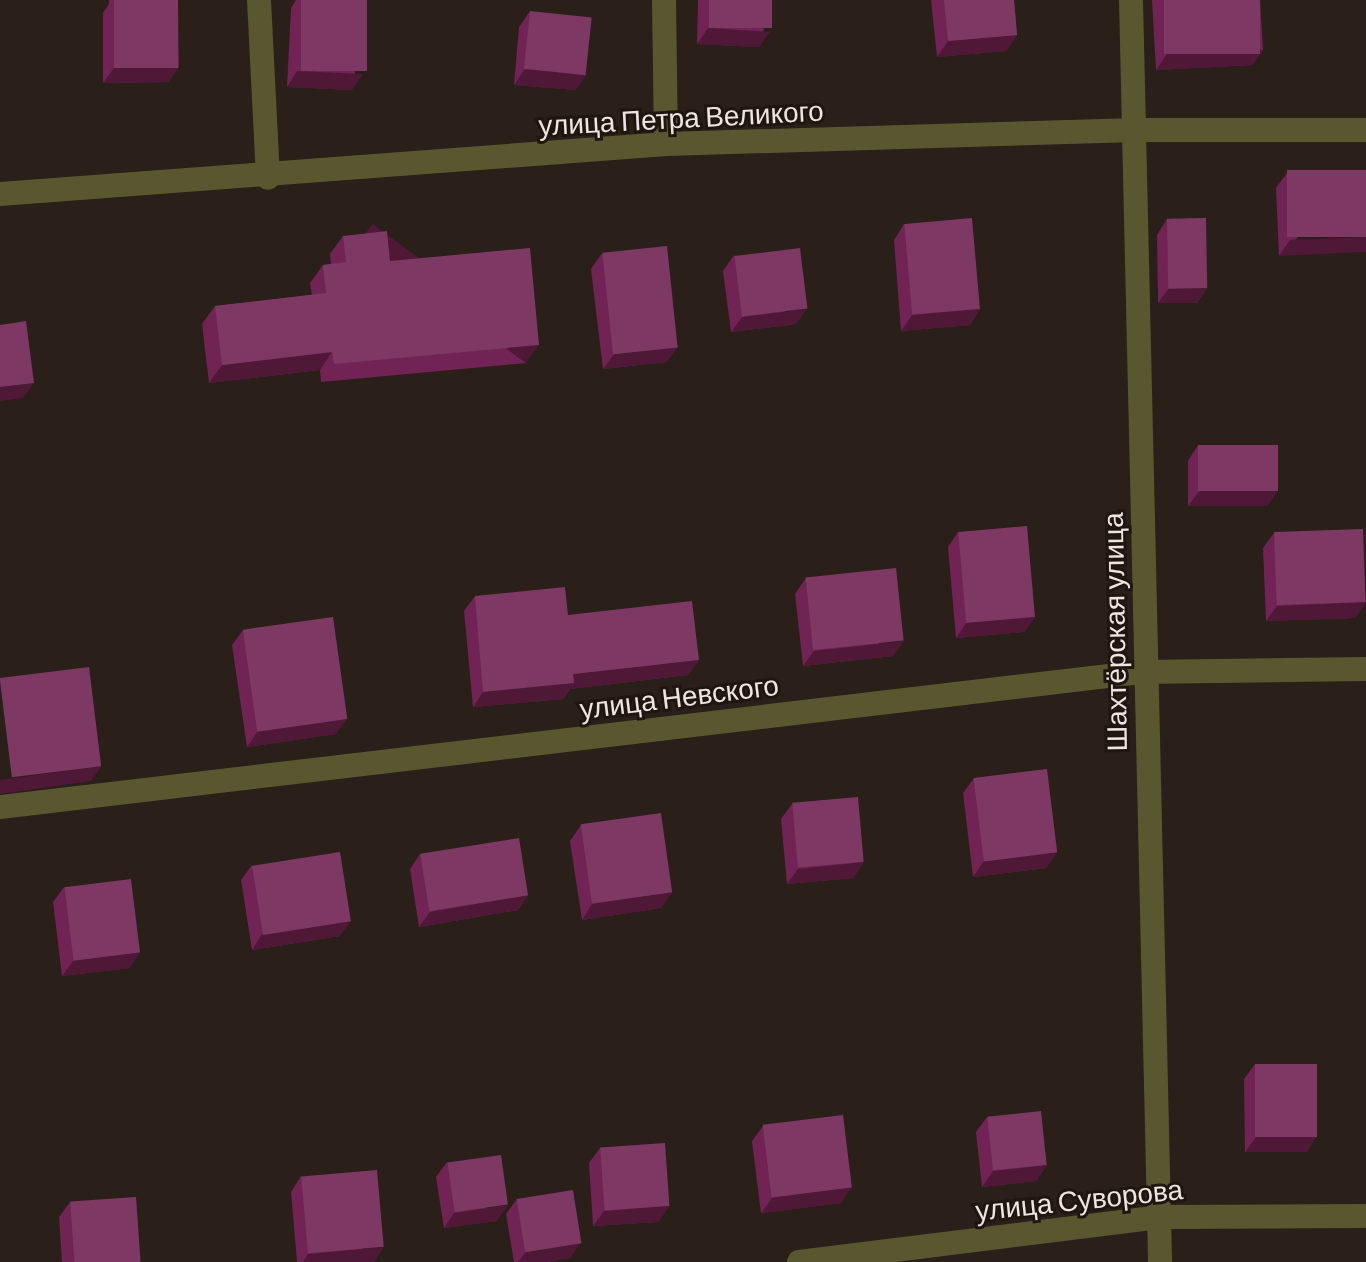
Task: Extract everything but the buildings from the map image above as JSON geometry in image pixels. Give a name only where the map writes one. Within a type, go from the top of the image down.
[{"type":"street","points":[[259,0],[268,178]]},
{"type":"street","points":[[664,0],[666,144]]},
{"type":"street","name":"Шахтёрская улица","points":[[1131,0],[1137,130],[1143,672],[1160,1262]]},
{"type":"street","name":"улица Петра Великого","points":[[0,194],[268,178],[666,144],[1137,130],[1366,130]]},
{"type":"street","name":"улица Невского","points":[[0,807],[1143,672],[1366,669]]},
{"type":"street","name":"улица Суворова","points":[[799,1262],[1159,1217],[1366,1216]]}]
